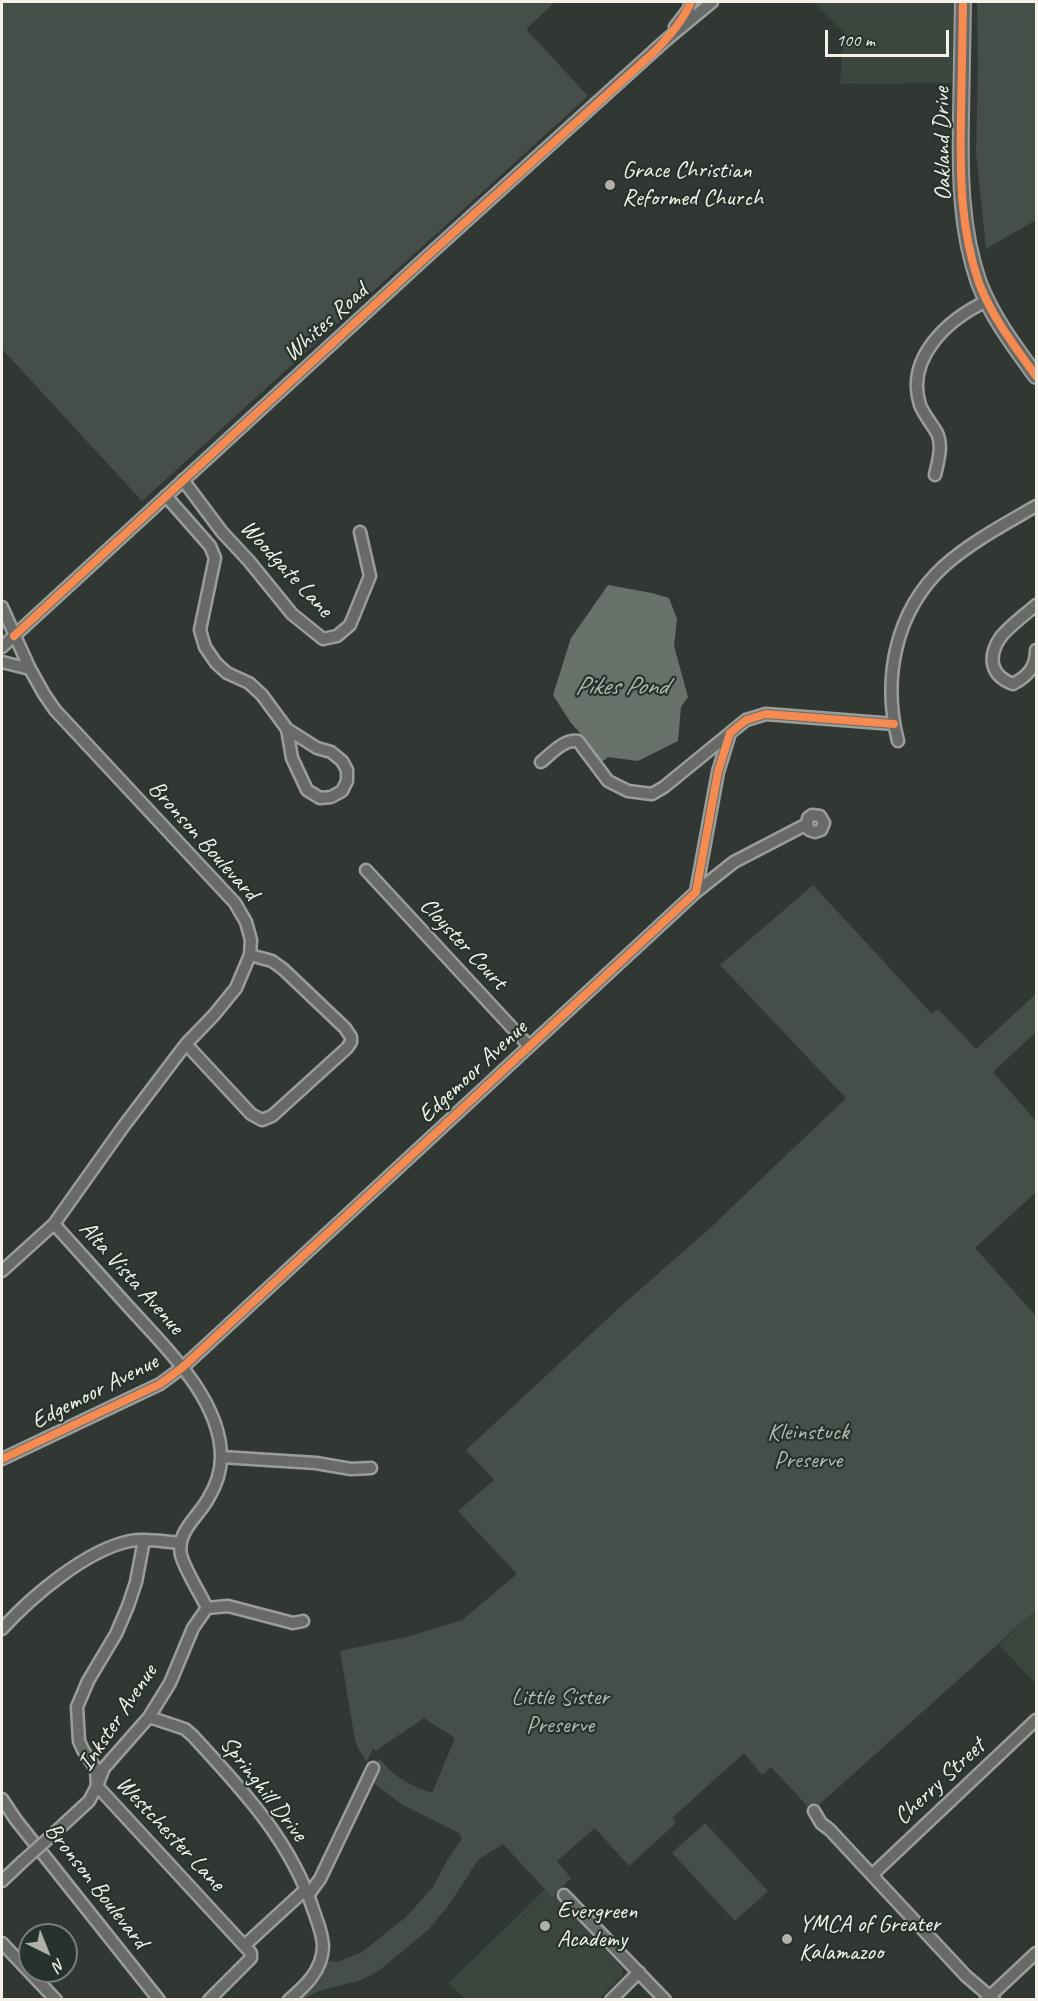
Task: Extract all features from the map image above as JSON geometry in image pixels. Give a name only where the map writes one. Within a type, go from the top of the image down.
[{"type":"main road","name":"Oakland Drive","points":[[963,2],[961,199],[976,271],[987,301],[1009,339],[1036,376]]},
{"type":"street","points":[[666,40],[691,2]]},
{"type":"street","name":"Whites Road","points":[[2,647],[666,40],[712,2]]},
{"type":"street","points":[[935,475],[939,438],[921,407],[916,381],[918,369],[940,334],[967,311],[987,301]]},
{"type":"street","name":"Woodgate Lane","points":[[183,480],[222,532],[292,614],[323,639],[337,636],[350,625],[370,576],[360,532]]},
{"type":"street","name":"Woodgate Lane","points":[[166,496],[210,546],[215,558],[200,630],[205,647],[216,663],[227,673],[249,683],[262,695],[287,729],[317,748],[331,752],[342,761],[347,770],[347,781],[342,791],[331,797],[320,798],[307,790],[292,758],[287,729]]},
{"type":"street","points":[[898,741],[894,724],[892,667],[901,628],[911,608],[933,578],[952,559],[1036,506]]},
{"type":"street","points":[[1036,605],[1000,638],[992,658],[995,674],[1013,684],[1026,677],[1036,660],[1036,650]]},
{"type":"street","name":"Bronson Boulevard","points":[[2,607],[30,669],[55,710],[235,903],[249,931],[250,955],[236,988],[186,1044],[54,1224],[2,1270]]},
{"type":"street","points":[[2,662],[30,669]]},
{"type":"street","points":[[541,762],[565,743],[578,741],[608,781],[628,791],[652,794],[664,787],[746,720],[766,714],[894,724]]},
{"type":"street","points":[[696,892],[718,772],[730,733]]},
{"type":"street","name":"Edgemoor Avenue","points":[[2,1459],[160,1384],[183,1367],[696,892],[734,862],[807,824]]},
{"type":"street","name":"Cloyster Court","points":[[366,870],[529,1046]]},
{"type":"street","points":[[186,1044],[251,1114],[262,1120],[273,1116],[348,1048],[351,1037],[345,1028],[283,969],[273,961],[250,955]]},
{"type":"street","name":"Alta Vista Avenue","points":[[54,1224],[183,1367],[215,1422],[221,1457]]},
{"type":"street","points":[[303,1621],[293,1623],[228,1606],[207,1608],[182,1555],[181,1543],[188,1527],[207,1501],[218,1480],[221,1457],[316,1463],[351,1469],[371,1468]]},
{"type":"street","name":"Westchester Lane","points":[[144,1540],[129,1606],[116,1634],[88,1681],[77,1707],[79,1741],[96,1769],[97,1786],[245,1945]]},
{"type":"street","points":[[2,1629],[26,1604],[63,1574],[108,1549],[129,1541],[181,1543]]},
{"type":"street","name":"Inkster Avenue","points":[[2,1881],[88,1801],[104,1768],[149,1717],[173,1676],[194,1628],[207,1608]]},
{"type":"street","name":"Springhill Drive","points":[[149,1717],[184,1729],[193,1736],[259,1810],[289,1854],[307,1892],[320,1930],[323,1949],[313,1976],[289,2000]]},
{"type":"street","name":"Cherry Street","points":[[872,1875],[1036,1720]]},
{"type":"street","points":[[209,2000],[251,1958],[251,1953],[245,1945],[320,1879],[373,1768]]},
{"type":"street","name":"Bronson Boulevard","points":[[2,1799],[16,1820],[159,2000]]},
{"type":"street","points":[[814,1811],[821,1823],[966,1976],[990,1998],[1036,1953]]},
{"type":"street","points":[[564,1895],[665,2000]]},
{"type":"street","points":[[2,1943],[56,2000]]},
{"type":"street","points":[[610,2000],[639,1972]]},
{"type":"shaded area","points":[[813,2],[957,2],[956,83],[840,84],[844,33]]},
{"type":"shaded area","points":[[1036,1610],[1036,1684],[999,1645]]},
{"type":"shaded area","name":"Evergreen Academy","points":[[547,1887],[618,1964],[623,1970],[623,1975],[598,2000],[465,1999],[449,1983]]},
{"type":"green space","points":[[2,2],[555,2],[526,29],[588,96],[142,501],[2,349]]},
{"type":"green space","points":[[977,2],[1036,2],[1036,220],[986,249],[976,152]]},
{"type":"green space","name":"Kleinstuck Preserve","points":[[813,885],[932,1014],[938,1009],[976,1049],[1036,994],[1036,1032],[993,1072],[1036,1121],[1036,1192],[975,1248],[1036,1316],[1036,1610],[812,1811],[771,1767],[762,1775],[744,1753],[672,1818],[676,1823],[629,1866],[595,1828],[557,1861],[571,1878],[552,1897],[503,1844],[478,1860],[448,1906],[429,1929],[380,1970],[361,1980],[319,1991],[304,1999],[290,2000],[321,1960],[338,1962],[362,1952],[406,1917],[433,1887],[462,1839],[459,1833],[401,1804],[369,1779],[379,1758],[403,1780],[432,1793],[455,1738],[424,1718],[375,1751],[373,1748],[367,1762],[355,1740],[340,1651],[406,1637],[462,1620],[517,1574],[458,1511],[494,1480],[466,1450],[619,1308],[709,1229],[846,1098],[720,965]]},
{"type":"green space","points":[[705,1823],[768,1891],[735,1921],[672,1853]]},
{"type":"water","name":"Pikes Pond","points":[[608,585],[669,598],[677,619],[674,646],[688,697],[681,707],[678,741],[638,761],[608,757],[599,764],[588,742],[571,723],[553,695],[571,638]]},
{"type":"cycle path","points":[[14,636],[421,262],[653,53],[684,16],[691,2]]},
{"type":"cycle path","points":[[963,2],[961,158],[962,200],[968,242],[979,283],[990,308],[1036,376]]},
{"type":"cycle path","points":[[2,1459],[160,1384],[183,1367],[696,892],[718,772],[730,733],[746,720],[766,714],[894,724]]},
{"type":"place","name":"Grace Christian Reformed Church","points":[[610,185]]},
{"type":"place","name":"Evergreen Academy","points":[[545,1926]]},
{"type":"place","name":"YMCA of Greater Kalamazoo","points":[[787,1939]]},
{"type":"park label","name":"Little Sister Preserve","points":[[560,1712]]}]
